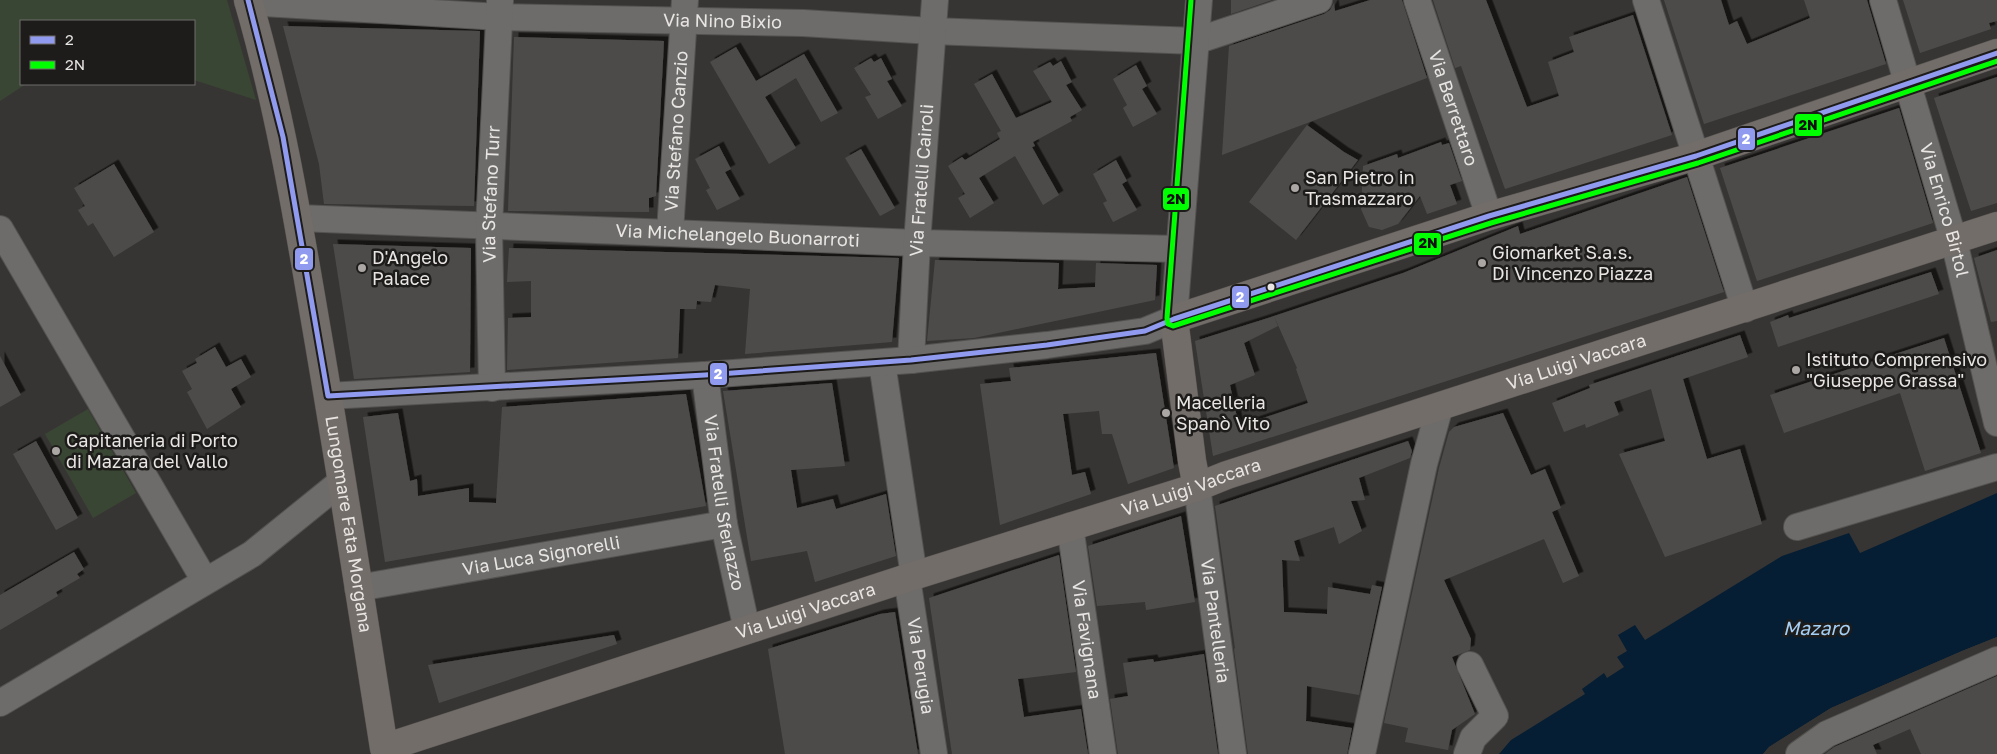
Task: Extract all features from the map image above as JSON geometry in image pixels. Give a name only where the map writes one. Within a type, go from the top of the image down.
[{"type":"main road","name":"Lungomare Fata Morgana","points":[[248,1],[283,137],[298,218],[386,751]]},
{"type":"main road","points":[[1197,487],[1174,320],[1490,216],[1696,156],[1907,82],[1997,53]]},
{"type":"main road","name":"Via Luigi Vaccara","points":[[386,751],[747,630],[1197,487],[1227,475],[1997,226]]},
{"type":"street","name":"Via Fratelli Cairoli","points":[[911,360],[916,243],[935,0]]},
{"type":"street","points":[[328,396],[705,375],[911,360],[1047,345],[1145,331],[1174,320],[1199,0]]},
{"type":"street","points":[[1196,41],[1319,0]]},
{"type":"street","name":"Via Berrettaro","points":[[1417,0],[1490,216]]},
{"type":"street","points":[[1646,0],[1745,309]]},
{"type":"street","name":"Via Enrico Birtol","points":[[1883,0],[1954,241],[1997,423]]},
{"type":"street","name":"Via Nino Bixio","points":[[248,1],[500,8],[804,11],[932,31],[1196,41]]},
{"type":"street","name":"Via Stefano Turr","points":[[492,388],[489,227],[500,8]]},
{"type":"street","name":"Via Stefano Canzio","points":[[670,232],[685,10]]},
{"type":"street","name":"Via Michelangelo Buonarroti","points":[[298,218],[916,243],[1179,248]]},
{"type":"street","points":[[0,229],[205,581]]},
{"type":"street","name":"Via Perugia","points":[[882,362],[934,754]]},
{"type":"street","name":"Via Fratelli Sferlazzo","points":[[705,375],[724,524],[747,630]]},
{"type":"street","points":[[1362,754],[1424,464],[1440,406]]},
{"type":"street","points":[[1797,527],[1997,467]]},
{"type":"street","points":[[0,703],[252,554],[342,482]]},
{"type":"street","name":"Via Pantelleria","points":[[1197,487],[1234,754]]},
{"type":"street","name":"Via Luca Signorelli","points":[[358,588],[724,524]]},
{"type":"street","name":"Via Favignana","points":[[1070,526],[1104,754]]},
{"type":"street","points":[[1799,754],[1826,734],[1997,660]]},
{"type":"street","points":[[1467,754],[1473,738],[1495,716],[1470,665]]},
{"type":"green space","points":[[0,0],[227,0],[256,100],[195,80],[195,20],[20,20],[20,85],[24,85],[0,101]]},
{"type":"green space","points":[[88,409],[136,493],[93,518],[45,434]]},
{"type":"water","name":"Mazaro","points":[[1997,493],[1997,637],[1831,708],[1769,747],[1763,754],[1499,754],[1511,740],[1585,694],[1582,689],[1604,673],[1607,678],[1624,667],[1617,657],[1627,651],[1618,635],[1635,625],[1645,640],[1782,556],[1849,533],[1860,553]]},
{"type":"pier","points":[[1997,637],[1997,640],[1832,710],[1771,749],[1767,754],[1763,754],[1769,747],[1831,708]]},
{"type":"building","points":[[1231,0],[1272,0],[1231,14]]},
{"type":"building","points":[[1370,0],[1402,0],[1427,78],[1222,155],[1229,46],[1324,14],[1330,10],[1334,3],[1335,11]]},
{"type":"building","points":[[1433,0],[1486,0],[1527,107],[1559,96],[1548,62],[1574,52],[1569,37],[1633,15],[1672,135],[1505,189],[1461,66],[1455,68]]},
{"type":"building","points":[[1664,0],[1721,0],[1729,25],[1737,21],[1747,44],[1810,18],[1804,0],[1867,0],[1886,64],[1704,124]]},
{"type":"building","points":[[1903,0],[1997,0],[1997,21],[1989,23],[1991,29],[1920,53]]},
{"type":"building","points":[[283,26],[480,31],[474,206],[324,204],[319,164]]},
{"type":"building","points":[[514,37],[664,41],[656,196],[649,198],[649,212],[508,211]]},
{"type":"building","points":[[736,47],[756,81],[804,54],[838,113],[821,122],[796,78],[765,97],[796,148],[769,164],[710,62]]},
{"type":"building","points":[[871,58],[874,62],[881,58],[892,79],[887,81],[902,106],[878,119],[865,97],[871,95],[854,68]]},
{"type":"building","points":[[1061,61],[1072,82],[1066,85],[1082,110],[1070,117],[1072,121],[1033,142],[1035,146],[1032,147],[1059,195],[1043,205],[1015,156],[979,178],[994,203],[970,218],[958,198],[965,194],[948,166],[962,157],[965,160],[1000,139],[997,133],[1001,131],[974,84],[992,74],[1016,118],[1052,102],[1033,71],[1050,62],[1053,66]]},
{"type":"building","points":[[1136,65],[1147,86],[1142,89],[1157,114],[1133,127],[1123,108],[1127,105],[1113,79]]},
{"type":"building","points":[[1997,77],[1997,203],[1971,211],[1934,98]]},
{"type":"building","points":[[1899,108],[1933,223],[1757,281],[1720,168]]},
{"type":"building","name":"San Pietro in Trasmazzaro","points":[[1307,125],[1358,160],[1296,240],[1249,202]]},
{"type":"building","points":[[1441,142],[1442,145],[1449,143],[1462,181],[1450,185],[1457,204],[1427,214],[1420,196],[1398,224],[1382,230],[1369,227],[1361,209],[1363,166],[1397,154],[1398,158]]},
{"type":"building","points":[[719,146],[731,169],[725,172],[740,199],[717,210],[706,190],[710,188],[695,159]]},
{"type":"building","points":[[861,149],[895,208],[880,216],[845,158]]},
{"type":"building","points":[[1116,160],[1127,181],[1122,184],[1137,210],[1113,222],[1103,203],[1107,201],[1093,174]]},
{"type":"building","points":[[114,164],[154,232],[114,257],[93,223],[88,226],[78,210],[85,206],[74,188]]},
{"type":"building","points":[[1687,177],[1724,292],[1213,456],[1195,341],[1403,273],[1518,226],[1520,234]],"holes":[[[1274,316],[1297,368],[1308,403],[1239,426],[1230,385],[1255,375],[1244,343],[1278,326]]]},
{"type":"building","points":[[333,244],[471,248],[470,372],[354,379]]},
{"type":"building","points":[[509,248],[899,258],[892,342],[745,354],[750,289],[715,285],[711,302],[697,301],[696,309],[680,309],[678,358],[507,370],[508,318],[531,317],[531,281],[507,282]]},
{"type":"building","points":[[1997,250],[1997,321],[1991,322],[1974,258]]},
{"type":"building","points":[[935,260],[1059,263],[1058,289],[1095,287],[1096,263],[1157,265],[1155,300],[974,338],[927,341]]},
{"type":"building","points":[[1931,272],[1939,294],[1778,347],[1770,322],[1788,315],[1789,318]]},
{"type":"building","points":[[1740,335],[1748,357],[1683,379],[1707,459],[1740,449],[1762,524],[1665,557],[1619,454],[1665,441],[1651,389],[1614,402],[1619,415],[1586,428],[1585,424],[1564,432],[1552,403],[1590,388],[1589,385]]},
{"type":"building","points":[[1944,338],[1981,453],[1925,471],[1900,393],[1784,433],[1770,395]]},
{"type":"building","points":[[215,347],[226,367],[241,359],[251,377],[231,389],[241,407],[207,429],[187,392],[192,389],[182,371],[197,363],[195,359]]},
{"type":"building","points":[[1156,353],[1174,468],[1128,484],[1112,434],[1102,434],[1099,411],[1063,414],[1072,475],[1085,472],[1091,494],[1000,525],[980,384],[1011,381],[1009,368]]},
{"type":"building","points":[[0,356],[21,395],[0,407]]},
{"type":"building","points":[[832,383],[845,466],[791,470],[797,508],[833,499],[836,509],[886,494],[896,556],[815,582],[807,551],[751,561],[723,391]]},
{"type":"building","points":[[686,394],[706,506],[385,562],[363,417],[398,413],[410,481],[417,479],[418,496],[469,488],[469,502],[496,503],[502,407]]},
{"type":"building","points":[[1503,413],[1531,475],[1545,469],[1561,508],[1552,512],[1579,576],[1563,583],[1544,539],[1444,580],[1471,639],[1470,650],[1452,657],[1475,714],[1452,730],[1448,750],[1405,742],[1408,728],[1384,723],[1439,468],[1449,432],[1454,427]]},
{"type":"building","points":[[36,441],[78,518],[56,530],[13,454]]},
{"type":"building","points":[[1408,441],[1412,451],[1410,458],[1359,478],[1365,500],[1351,501],[1362,531],[1339,544],[1334,527],[1294,541],[1300,561],[1282,560],[1284,612],[1327,614],[1328,587],[1370,594],[1372,585],[1382,587],[1359,695],[1307,686],[1306,721],[1352,728],[1347,754],[1248,754],[1215,506]]},
{"type":"building","points":[[1181,516],[1195,602],[1146,610],[1145,602],[1097,606],[1088,546]]},
{"type":"building","points":[[74,552],[84,569],[77,574],[80,578],[56,592],[58,596],[0,630],[0,595]]},
{"type":"building","points":[[1059,555],[1076,672],[1018,679],[1024,717],[1081,709],[1088,754],[952,754],[929,598]]},
{"type":"building","points":[[895,612],[918,754],[785,754],[768,649],[880,614]]},
{"type":"building","points":[[614,635],[617,644],[439,703],[428,665]]},
{"type":"building","points":[[1204,654],[1218,754],[1118,754],[1110,699],[1128,696],[1123,663],[1153,659],[1154,662]]},
{"type":"building","points":[[1997,676],[1997,754],[1921,754],[1910,729],[1873,745],[1877,754],[1825,754],[1834,747]]},
{"type":"transit line","name":"2","points":[[248,0],[283,137],[328,396],[705,375],[911,360],[1047,345],[1145,331],[1174,319],[1489,216],[1696,156],[1997,53]]},
{"type":"transit line","name":"2N","points":[[1191,0],[1167,318],[1168,324],[1173,326],[1491,223],[1698,163],[1997,61]]},
{"type":"place","name":"San Pietro in Trasmazzaro","points":[[1295,188]]},
{"type":"place","name":"Giomarket S.a.s. Di Vincenzo Piazza","points":[[1482,263]]},
{"type":"place","name":"D'Angelo Palace","points":[[362,268]]},
{"type":"place","name":"Istituto Comprensivo \"Giuseppe Grassa\"","points":[[1796,370]]},
{"type":"place","name":"Macelleria Spanò Vito","points":[[1166,413]]},
{"type":"place","name":"Capitaneria di Porto di Mazara del Vallo","points":[[56,451]]}]
